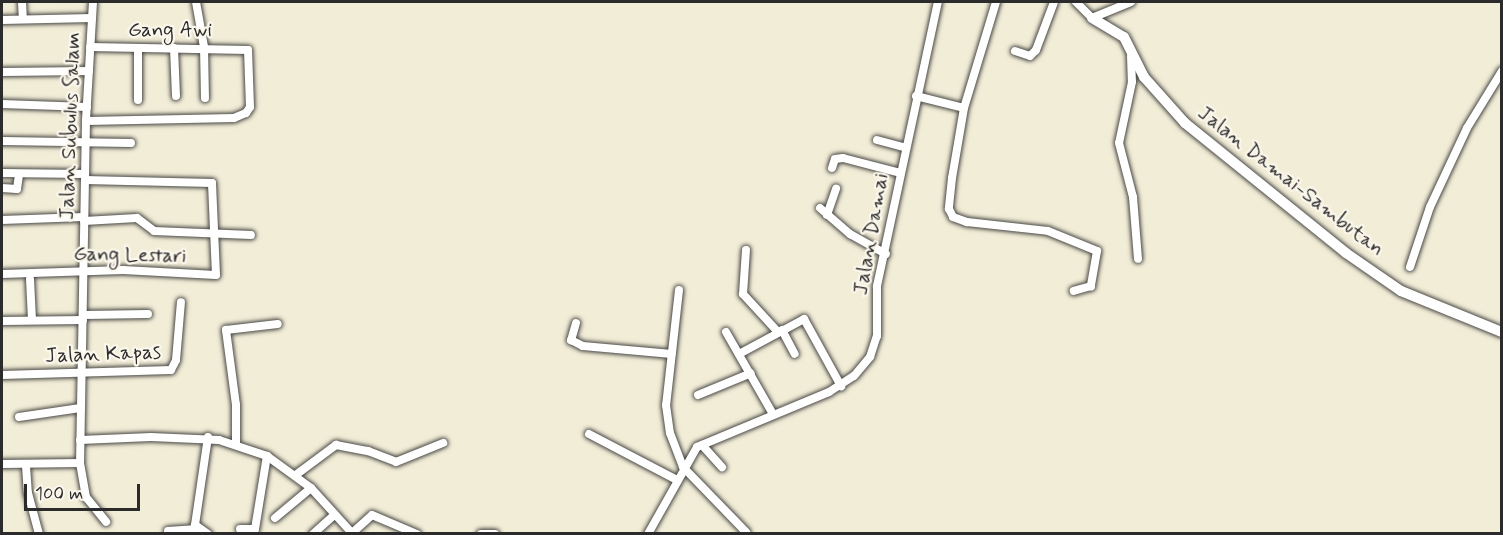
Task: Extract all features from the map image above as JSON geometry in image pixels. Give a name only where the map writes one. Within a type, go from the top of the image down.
[{"type":"street","points":[[22,2],[23,20]]},
{"type":"street","name":"Jalan Subulus Salam","points":[[93,2],[86,121],[80,463],[86,497],[106,522]]},
{"type":"street","points":[[196,2],[204,47],[205,98]]},
{"type":"street","name":"Jalan Damai","points":[[648,534],[691,453],[702,445],[841,386],[865,366],[874,347],[877,286],[886,254],[904,147],[938,2]]},
{"type":"street","points":[[996,2],[964,108],[952,177],[950,213],[967,222],[1048,231],[1097,251],[1092,286],[1074,291]]},
{"type":"street","points":[[1015,51],[1024,57],[1036,50],[1054,2]]},
{"type":"street","points":[[1078,5],[1092,18],[1131,2]]},
{"type":"street","name":"Jalan Subulus Salam","points":[[2,20],[92,18]]},
{"type":"street","name":"Jalan Damai-Sambutan","points":[[1092,18],[1124,37],[1144,77],[1185,123],[1346,253],[1401,291],[1502,332]]},
{"type":"street","name":"Gang Awi","points":[[86,121],[244,115],[250,107],[248,51],[204,47],[90,47]]},
{"type":"street","points":[[138,48],[138,100]]},
{"type":"street","points":[[174,48],[176,96]]},
{"type":"street","points":[[1131,54],[1132,82],[1119,143],[1133,198],[1138,259]]},
{"type":"street","points":[[2,72],[89,71]]},
{"type":"street","points":[[1410,267],[1420,245],[1430,207],[1467,128],[1502,71]]},
{"type":"street","points":[[916,96],[964,108]]},
{"type":"street","points":[[2,104],[87,107]]},
{"type":"street","points":[[877,140],[904,147]]},
{"type":"street","points":[[2,141],[131,143]]},
{"type":"street","points":[[832,168],[835,159],[843,158],[900,172]]},
{"type":"street","points":[[2,173],[212,183],[213,234]]},
{"type":"street","points":[[2,188],[17,189],[19,174]]},
{"type":"street","points":[[827,215],[836,189]]},
{"type":"street","points":[[820,208],[850,234],[886,254]]},
{"type":"street","points":[[2,219],[136,218],[154,231],[250,235]]},
{"type":"street","name":"Gang Lestari","points":[[2,274],[83,271],[216,275],[213,234]]},
{"type":"street","points":[[746,250],[743,294],[780,331],[795,354]]},
{"type":"street","points":[[30,279],[32,320]]},
{"type":"street","points":[[679,290],[666,405],[670,433],[683,467],[746,532]]},
{"type":"street","name":"Jalan Kapas","points":[[2,375],[171,370],[176,360],[181,302]]},
{"type":"street","points":[[2,321],[148,314]]},
{"type":"street","points":[[738,354],[780,331],[807,320],[841,386]]},
{"type":"street","points":[[576,323],[571,340],[583,346],[672,354]]},
{"type":"street","points":[[236,445],[236,405],[226,330],[278,324]]},
{"type":"street","points":[[726,332],[773,414]]},
{"type":"street","points":[[698,395],[751,373]]},
{"type":"street","points":[[19,417],[80,408]]},
{"type":"street","points":[[589,434],[676,480]]},
{"type":"street","points":[[197,529],[208,437]]},
{"type":"street","points":[[80,440],[208,437],[267,456],[297,474],[333,516],[351,533],[372,515],[417,534]]},
{"type":"street","points":[[297,474],[336,445],[368,451],[396,462],[443,443]]},
{"type":"street","points":[[702,445],[722,467]]},
{"type":"street","points":[[240,529],[255,529],[267,456]]},
{"type":"street","points":[[2,464],[26,466],[80,463]]},
{"type":"street","points":[[26,466],[28,493],[39,534]]},
{"type":"street","points":[[275,518],[311,488]]},
{"type":"street","points":[[313,534],[333,516]]},
{"type":"street","points":[[168,531],[197,529],[208,534]]},
{"type":"street","points":[[481,534],[495,534]]}]
